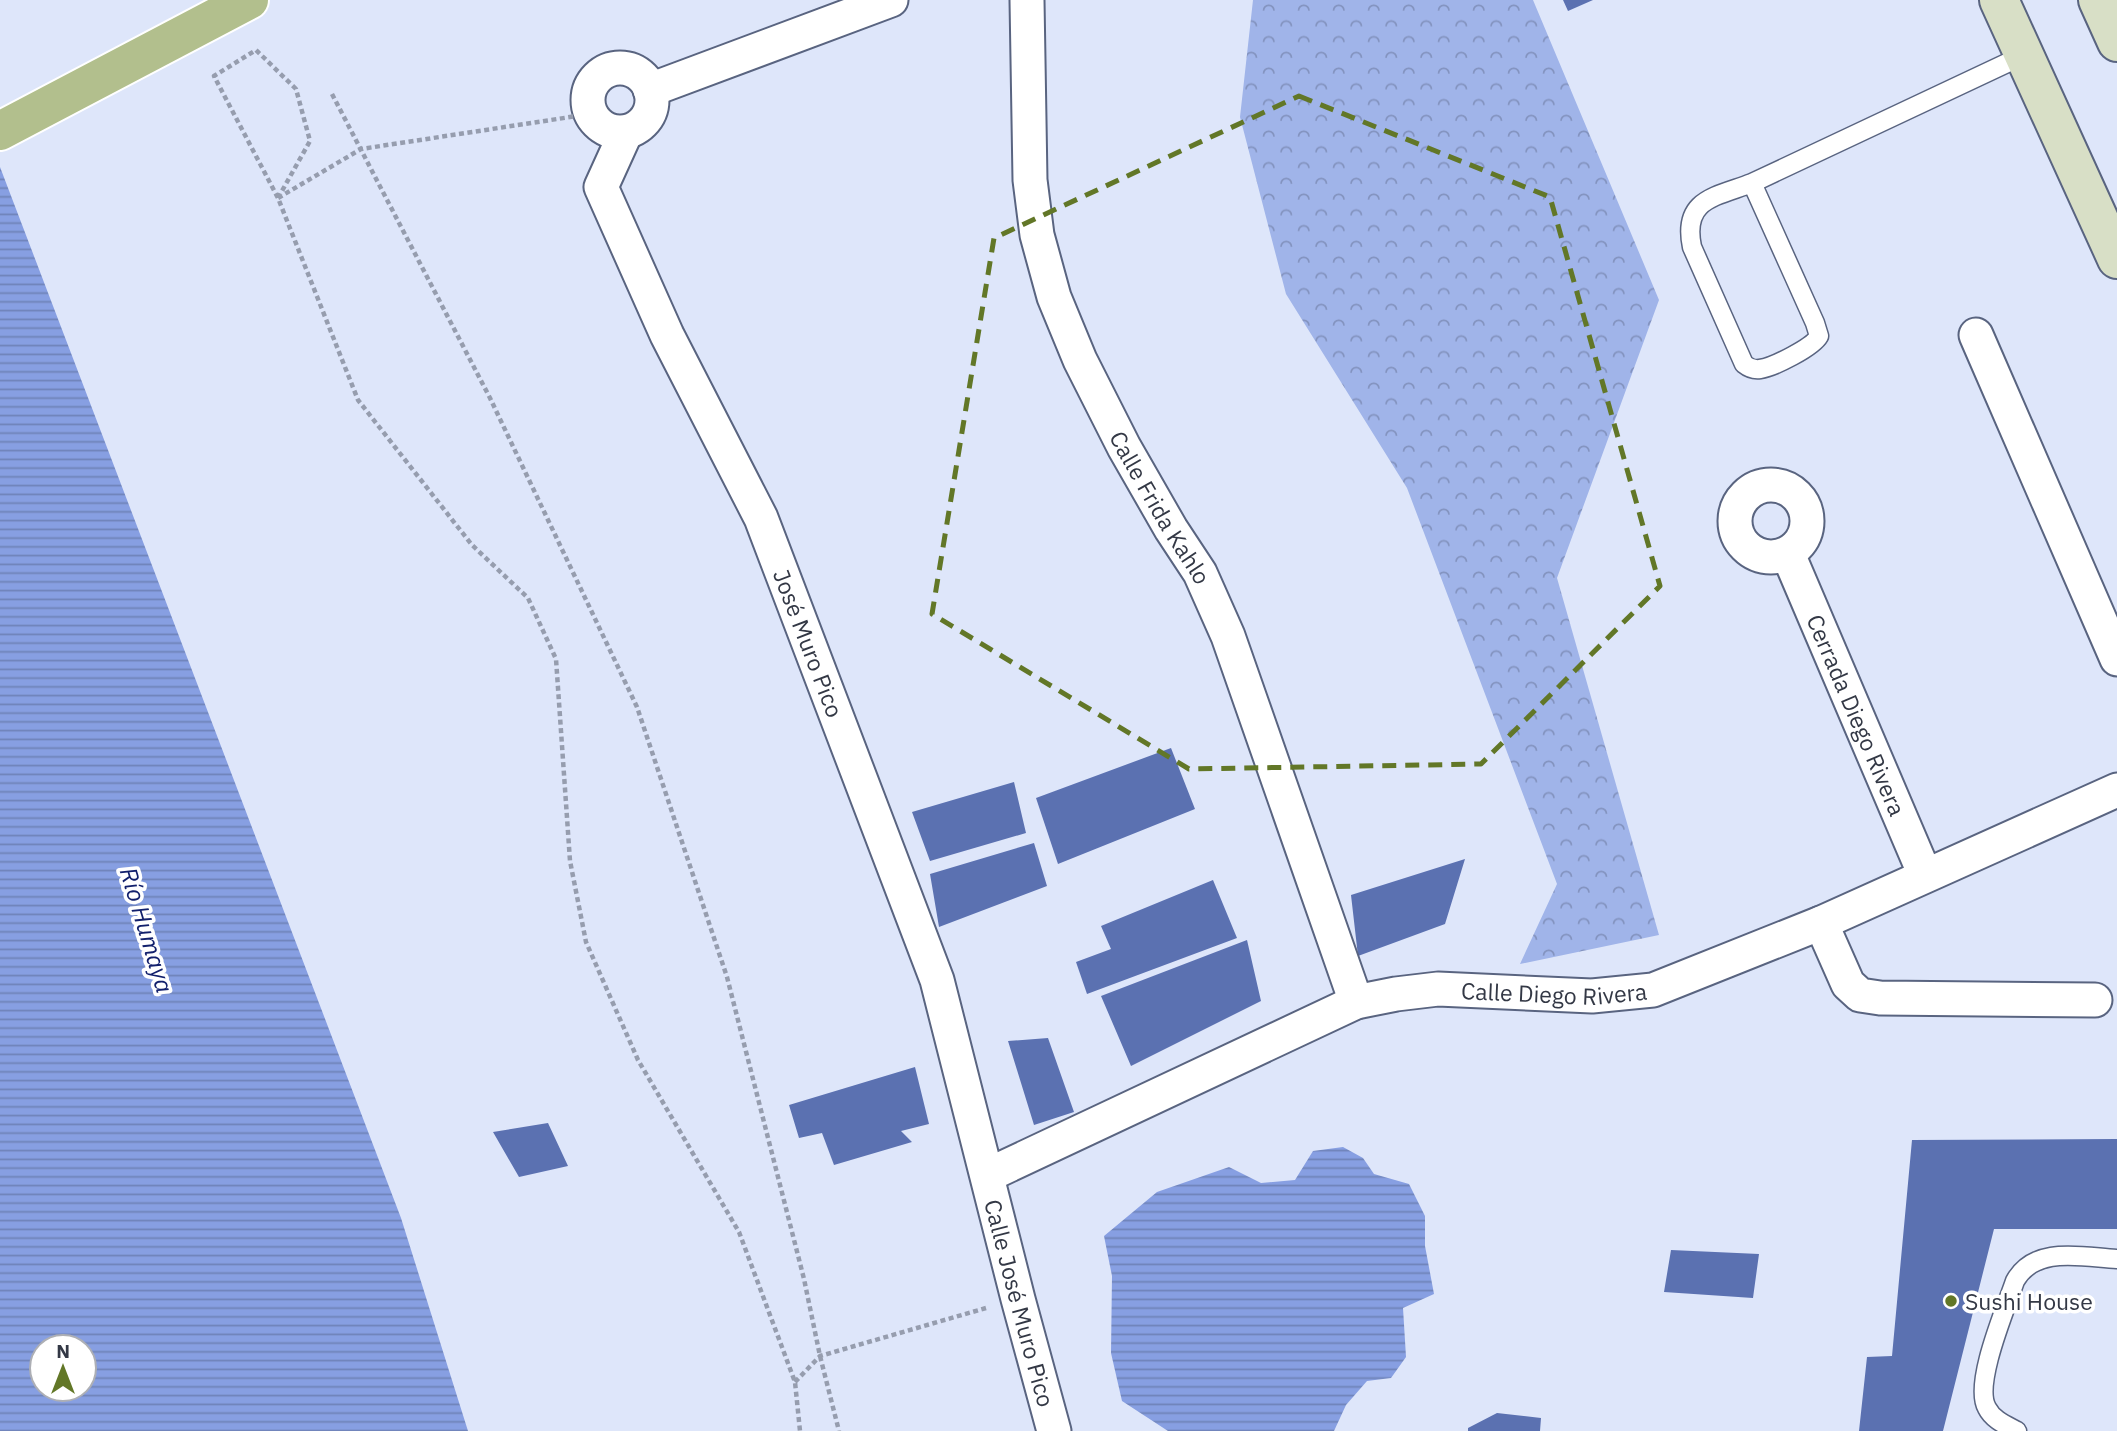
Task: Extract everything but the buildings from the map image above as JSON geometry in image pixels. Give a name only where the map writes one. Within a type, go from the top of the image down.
[{"type":"main road","points":[[0,110],[226,0]]},
{"type":"main road","points":[[0,131],[249,0]]},
{"type":"main road","points":[[1999,0],[2117,259]]},
{"type":"main road","points":[[2098,0],[2117,41]]},
{"type":"street","points":[[650,90],[891,0]]},
{"type":"street","name":"Calle Frida Kahlo","points":[[1027,0],[1030,180],[1037,235],[1054,296],[1080,360],[1124,447],[1171,529],[1200,573],[1228,636],[1356,1002]]},
{"type":"street","points":[[618,68],[637,73],[650,90],[652,102],[649,113],[643,122],[626,132],[606,130],[590,114],[588,92],[593,82],[607,70],[618,68]]},
{"type":"street","name":"José Muro Pico","points":[[626,132],[601,187],[667,335],[765,530],[937,981],[988,1175]]},
{"type":"street","points":[[1976,335],[2117,659]]},
{"type":"street","name":"Cerrada Diego Rivera","points":[[1788,554],[1925,875]]},
{"type":"street","name":"Calle Diego Rivera","points":[[988,1175],[1356,1002],[1437,989],[1592,996],[1653,990],[1821,923],[2117,790]]},
{"type":"street","points":[[1821,923],[1848,984],[1860,995],[1880,998],[2095,1000]]},
{"type":"street","name":"Calle José Muro Pico","points":[[988,1175],[1054,1431]]},
{"type":"lane","points":[[1752,183],[1819,336],[1812,344],[1759,369],[1751,369],[1744,364],[1692,247],[1690,220],[1697,208],[1708,200],[1752,183],[2024,55]]},
{"type":"lane","points":[[2017,1431],[1992,1417],[1985,1406],[1983,1390],[1985,1373],[2021,1270],[2039,1258],[2050,1256],[2117,1259]]},
{"type":"path","points":[[278,198],[310,141],[296,89],[256,50],[214,76],[278,198],[358,400],[472,545],[528,598],[556,659],[570,861],[586,942],[638,1060],[739,1232],[795,1382],[800,1431]]},
{"type":"path","points":[[331,94],[490,398],[637,707],[727,977],[804,1279],[839,1431]]},
{"type":"path","points":[[278,198],[360,149],[590,114]]},
{"type":"path","points":[[795,1382],[820,1356],[1018,1299]]},
{"type":"highlighted area","points":[[1299,96],[1550,197],[1660,586],[1481,764],[1189,769],[932,614],[994,238]]},
{"type":"green space","points":[[1253,0],[1533,0],[1659,300],[1557,578],[1659,935],[1520,964],[1557,884],[1407,488],[1286,294],[1240,117]]},
{"type":"water","name":"Río Humaya","points":[[0,167],[401,1218],[468,1431],[0,1431]]},
{"type":"water","points":[[1343,1147],[1363,1158],[1374,1174],[1409,1184],[1425,1216],[1425,1246],[1434,1294],[1403,1308],[1406,1357],[1391,1378],[1367,1381],[1346,1405],[1334,1431],[1168,1431],[1122,1401],[1111,1353],[1112,1276],[1104,1236],[1157,1192],[1229,1167],[1261,1183],[1295,1180],[1313,1151]]},
{"type":"place","name":"Sushi House","points":[[1951,1301]]}]
